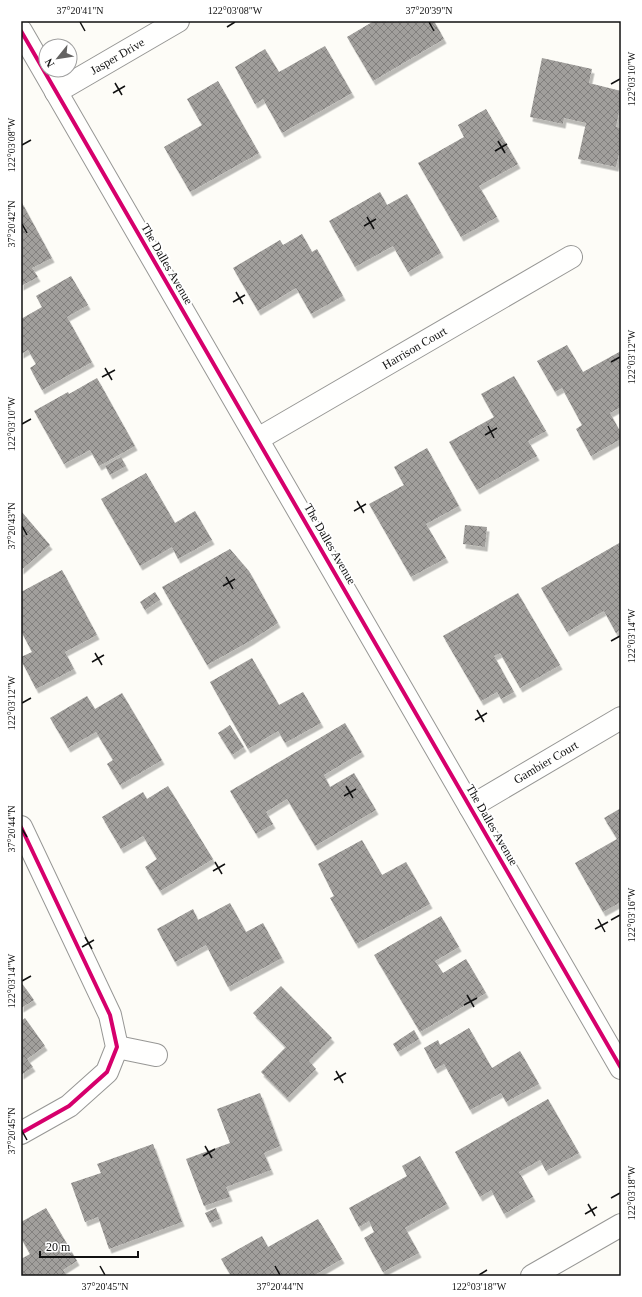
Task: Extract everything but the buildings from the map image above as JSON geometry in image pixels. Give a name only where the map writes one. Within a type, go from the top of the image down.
[{"type":"street","name":"Jasper Drive","points":[[56,92],[178,21]]},
{"type":"street","name":"The Dalles Avenue","points":[[21,31],[621,1068]]},
{"type":"street","name":"Harrison Court","points":[[258,440],[572,257]]},
{"type":"street","name":"Gambier Court","points":[[470,807],[621,718]]},
{"type":"street","points":[[21,827],[110,1015],[117,1047],[107,1072],[74,1102],[21,1133]]},
{"type":"street","points":[[117,1047],[156,1055]]},
{"type":"street","points":[[532,1276],[621,1225]]},
{"type":"cycle path","points":[[21,31],[621,1068]]},
{"type":"cycle path","points":[[21,827],[110,1015],[117,1047],[107,1072],[69,1106],[21,1133]]}]
